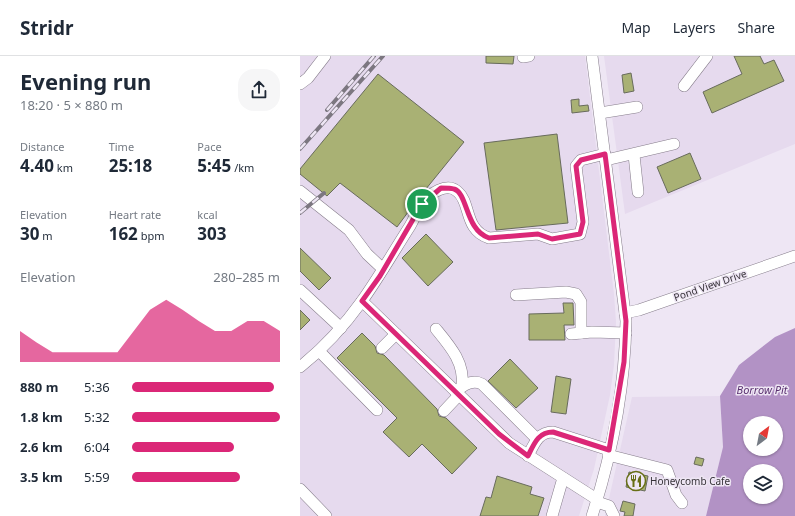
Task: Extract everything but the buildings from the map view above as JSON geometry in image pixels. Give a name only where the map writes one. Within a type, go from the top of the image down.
[{"type":"street","points":[[300,84],[308,78],[325,56]]},
{"type":"street","points":[[592,56],[625,313],[626,333],[624,362],[608,453],[592,516]]},
{"type":"street","points":[[684,86],[707,56]]},
{"type":"street","points":[[600,113],[637,107]]},
{"type":"street","points":[[300,367],[319,351],[341,328],[362,301],[422,204],[441,188],[454,189],[460,193],[472,224],[483,236],[493,239],[532,234],[552,239],[577,236],[580,234],[583,227],[576,166],[581,160],[634,154],[674,144]]},
{"type":"street","points":[[634,154],[638,192]]},
{"type":"street","points":[[300,191],[349,230],[367,254],[384,267]]},
{"type":"street","name":"Pond View Drive","points":[[625,313],[639,310],[795,256]]},
{"type":"street","points":[[300,290],[341,328]]},
{"type":"street","points":[[516,295],[566,292],[576,294],[581,302],[576,333],[626,333]]},
{"type":"street","points":[[362,301],[459,391],[509,443],[597,501],[609,506],[614,516]]},
{"type":"street","points":[[436,329],[451,347],[460,363],[459,391]]},
{"type":"street","points":[[382,348],[396,334]]},
{"type":"street","points":[[319,351],[377,410]]},
{"type":"street","points":[[444,411],[459,391],[475,382],[482,384],[537,439]]},
{"type":"street","points":[[528,456],[537,439],[542,434],[553,432],[608,453],[667,470],[676,496],[682,503]]},
{"type":"street","points":[[552,516],[563,478]]},
{"type":"street","points":[[300,489],[326,516]]},
{"type":"shaded area","points":[[300,56],[585,56],[614,294],[616,322],[614,365],[610,395],[594,469],[579,516],[300,516]]},
{"type":"shaded area","points":[[604,56],[795,56],[795,144],[625,214]]},
{"type":"shaded area","points":[[720,396],[723,447],[706,516],[605,516],[632,397]]},
{"type":"water","name":"Borrow Pit","points":[[795,328],[795,516],[706,516],[723,447],[720,396],[739,365],[775,337]]},
{"type":"railway","points":[[327,110],[374,56]]},
{"type":"railway","points":[[300,149],[383,56]]},
{"type":"railway","points":[[300,213],[324,193]]},
{"type":"place","name":"Honeycomb Cafe","points":[[636,481]]},
{"type":"route","points":[[605,154],[626,321],[624,362],[609,450],[553,432],[546,432],[539,436],[536,440],[528,456],[499,434],[362,301],[380,276],[422,204],[441,188],[454,189],[460,193],[472,224],[483,236],[493,239],[538,234],[552,239],[577,236],[580,234],[583,227],[583,222],[576,166],[581,160],[605,154]]}]
